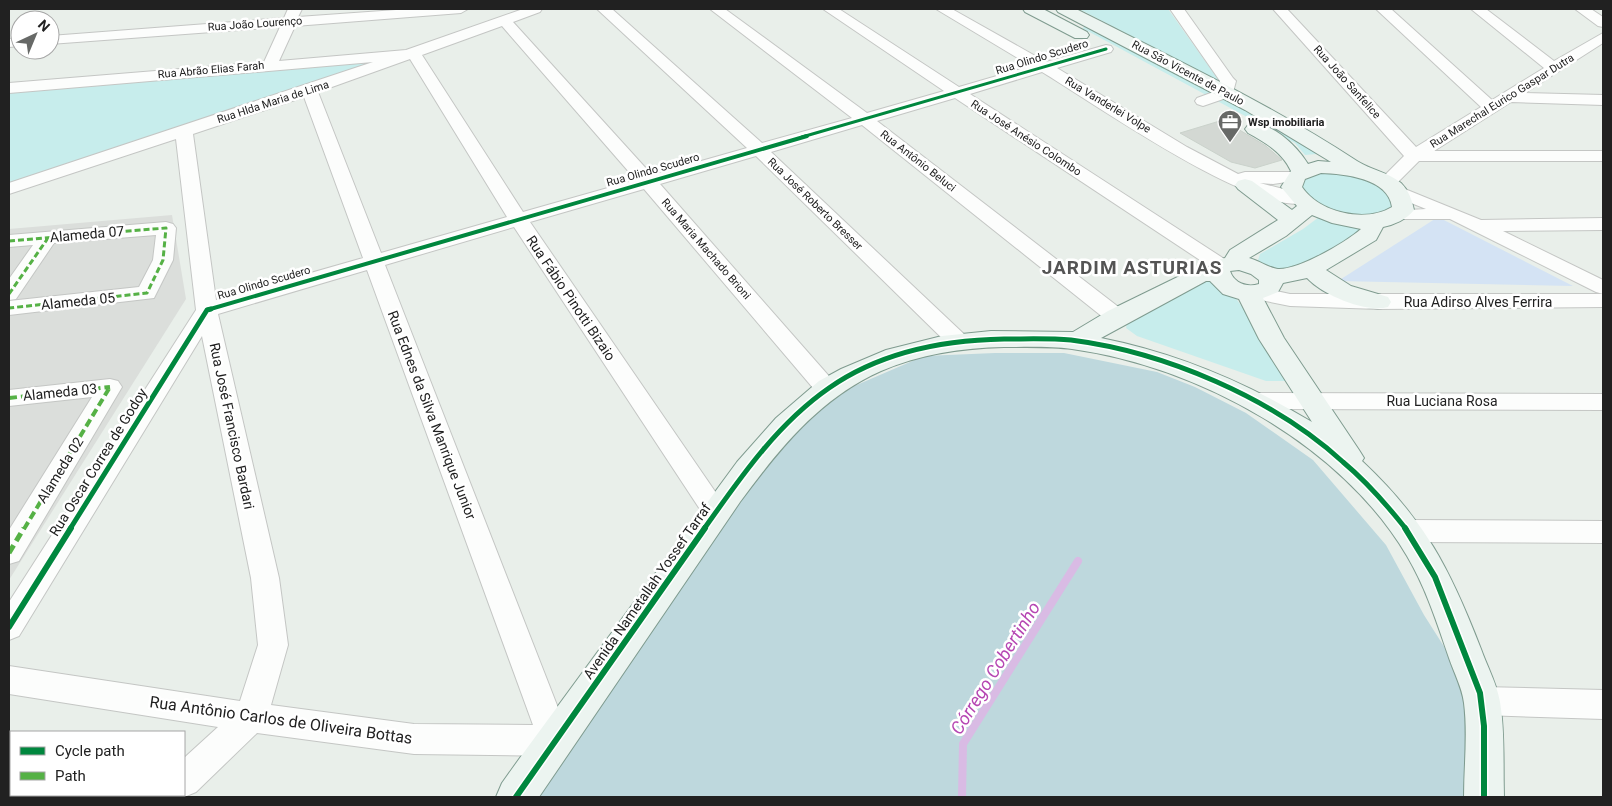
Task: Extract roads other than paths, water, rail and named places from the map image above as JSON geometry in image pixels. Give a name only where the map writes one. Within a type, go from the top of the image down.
[{"type":"street","name":"Rua João Lourenço","points":[[60,39],[292,15],[461,9]]},
{"type":"street","name":"Rua Hlda Maria de Lima","points":[[9,189],[309,90],[414,54],[535,9]]},
{"type":"street","name":"Rua José Roberto Bresser","points":[[604,9],[760,150],[958,341]]},
{"type":"street","name":"Rua Antônio Beluci","points":[[717,9],[864,119],[1117,317]]},
{"type":"street","name":"Rua José Anésio Colombo","points":[[830,9],[1225,268]]},
{"type":"street","name":"Rua Vanderlei Volpe","points":[[943,9],[1046,67],[1221,172],[1271,194],[1304,202]]},
{"type":"street","points":[[1031,9],[1065,18],[1106,49],[1130,62]]},
{"type":"street","points":[[1177,9],[1228,81],[1226,93],[1203,102]]},
{"type":"street","name":"Rua João Sanfelice","points":[[1280,9],[1408,161]]},
{"type":"street","points":[[1383,9],[1491,108]]},
{"type":"street","points":[[1478,9],[1554,68]]},
{"type":"street","points":[[1582,9],[1603,23]]},
{"type":"street","points":[[270,65],[292,15]]},
{"type":"street","name":"Rua São Vicente de Paulo","points":[[1065,18],[1092,23],[1226,93],[1330,151],[1363,173]]},
{"type":"street","name":"Rua Maria Machado Brioni","points":[[504,20],[648,182],[827,390]]},
{"type":"street","name":"Rua Marechal Eurico Gaspar Dutra","points":[[1363,173],[1408,161],[1603,37]]},
{"type":"street","name":"Rua Olindo Scudero","points":[[207,310],[517,218],[760,150],[1106,49]]},
{"type":"street","name":"Rua Abrão Elias Farah","points":[[9,88],[414,54]]},
{"type":"street","name":"Rua Fábio Pinotti Bizaio","points":[[414,54],[517,218],[716,513]]},
{"type":"street","name":"Rua Ednes da Silva Manrique Junior","points":[[309,90],[555,740]]},
{"type":"street","points":[[1187,93],[1220,110]]},
{"type":"street","points":[[1510,97],[1603,100]]},
{"type":"street","points":[[1237,119],[1287,149],[1297,160],[1298,173]]},
{"type":"street","name":"Rua José Francisco Bardari","points":[[184,132],[207,310],[265,578],[273,645],[251,717]]},
{"type":"street","points":[[1408,161],[1603,156]]},
{"type":"street","name":"Rua Marechal Eurico Gaspar Dutra","points":[[1390,186],[1408,161]]},
{"type":"street","points":[[1390,186],[1404,203],[1403,210],[1388,220],[1373,222],[1340,219],[1304,202],[1292,190],[1291,182],[1298,173],[1318,167],[1331,167],[1363,173],[1478,225],[1603,288]]},
{"type":"street","name":"Rua Vanderlei Volpe","points":[[1221,172],[1254,178],[1273,179],[1298,173]]},
{"type":"street","points":[[1245,184],[1292,220]]},
{"type":"street","points":[[1225,268],[1238,255],[1278,231],[1292,220],[1304,202]]},
{"type":"street","points":[[1398,215],[1455,214]]},
{"type":"street","points":[[1262,286],[1311,269],[1368,235],[1372,229],[1373,222]]},
{"type":"street","points":[[1478,225],[1603,224]]},
{"type":"street","name":"Alameda 07","points":[[9,241],[166,228],[163,260],[147,293]]},
{"type":"street","points":[[9,294],[48,238]]},
{"type":"street","points":[[1077,341],[1117,317],[1202,274],[1225,268],[1258,268],[1272,339],[1360,475]]},
{"type":"street","points":[[1311,269],[1321,280],[1335,289],[1354,297],[1379,302]]},
{"type":"street","name":"Rua Adirso Alves Ferrira","points":[[1262,286],[1290,300],[1379,302],[1603,301]]},
{"type":"street","name":"Alameda 05","points":[[9,308],[147,293]]},
{"type":"street","name":"Rua Oscar Correa de Godoy","points":[[9,627],[207,310]]},
{"type":"street","name":"Avenida Nametallah Yossef Tarraf","points":[[516,797],[716,513],[778,431],[827,390],[856,372],[896,354],[958,341],[1000,339],[1077,341],[1128,351],[1190,371],[1268,401],[1360,475],[1407,531],[1442,589],[1482,701],[1484,797]]},
{"type":"street","name":"Alameda 03","points":[[9,398],[110,387]]},
{"type":"street","name":"Alameda 02","points":[[9,553],[110,387]]},
{"type":"street","name":"Rua Luciana Rosa","points":[[1268,401],[1306,392],[1603,402]]},
{"type":"street","points":[[1407,531],[1603,532]]},
{"type":"street","name":"Rua Antônio Carlos de Oliveira Bottas","points":[[9,680],[251,717],[414,739],[555,740]]},
{"type":"street","points":[[1482,701],[1603,705]]},
{"type":"street","points":[[185,779],[251,717]]},
{"type":"waterway","name":"Córrego Cobertinho","points":[[962,797],[963,744],[1078,561]]},
{"type":"place","name":"Wsp imobiliaria","points":[[1230,143]]},
{"type":"district","name":"JARDIM ASTURIAS","points":[[1132,267]]}]
